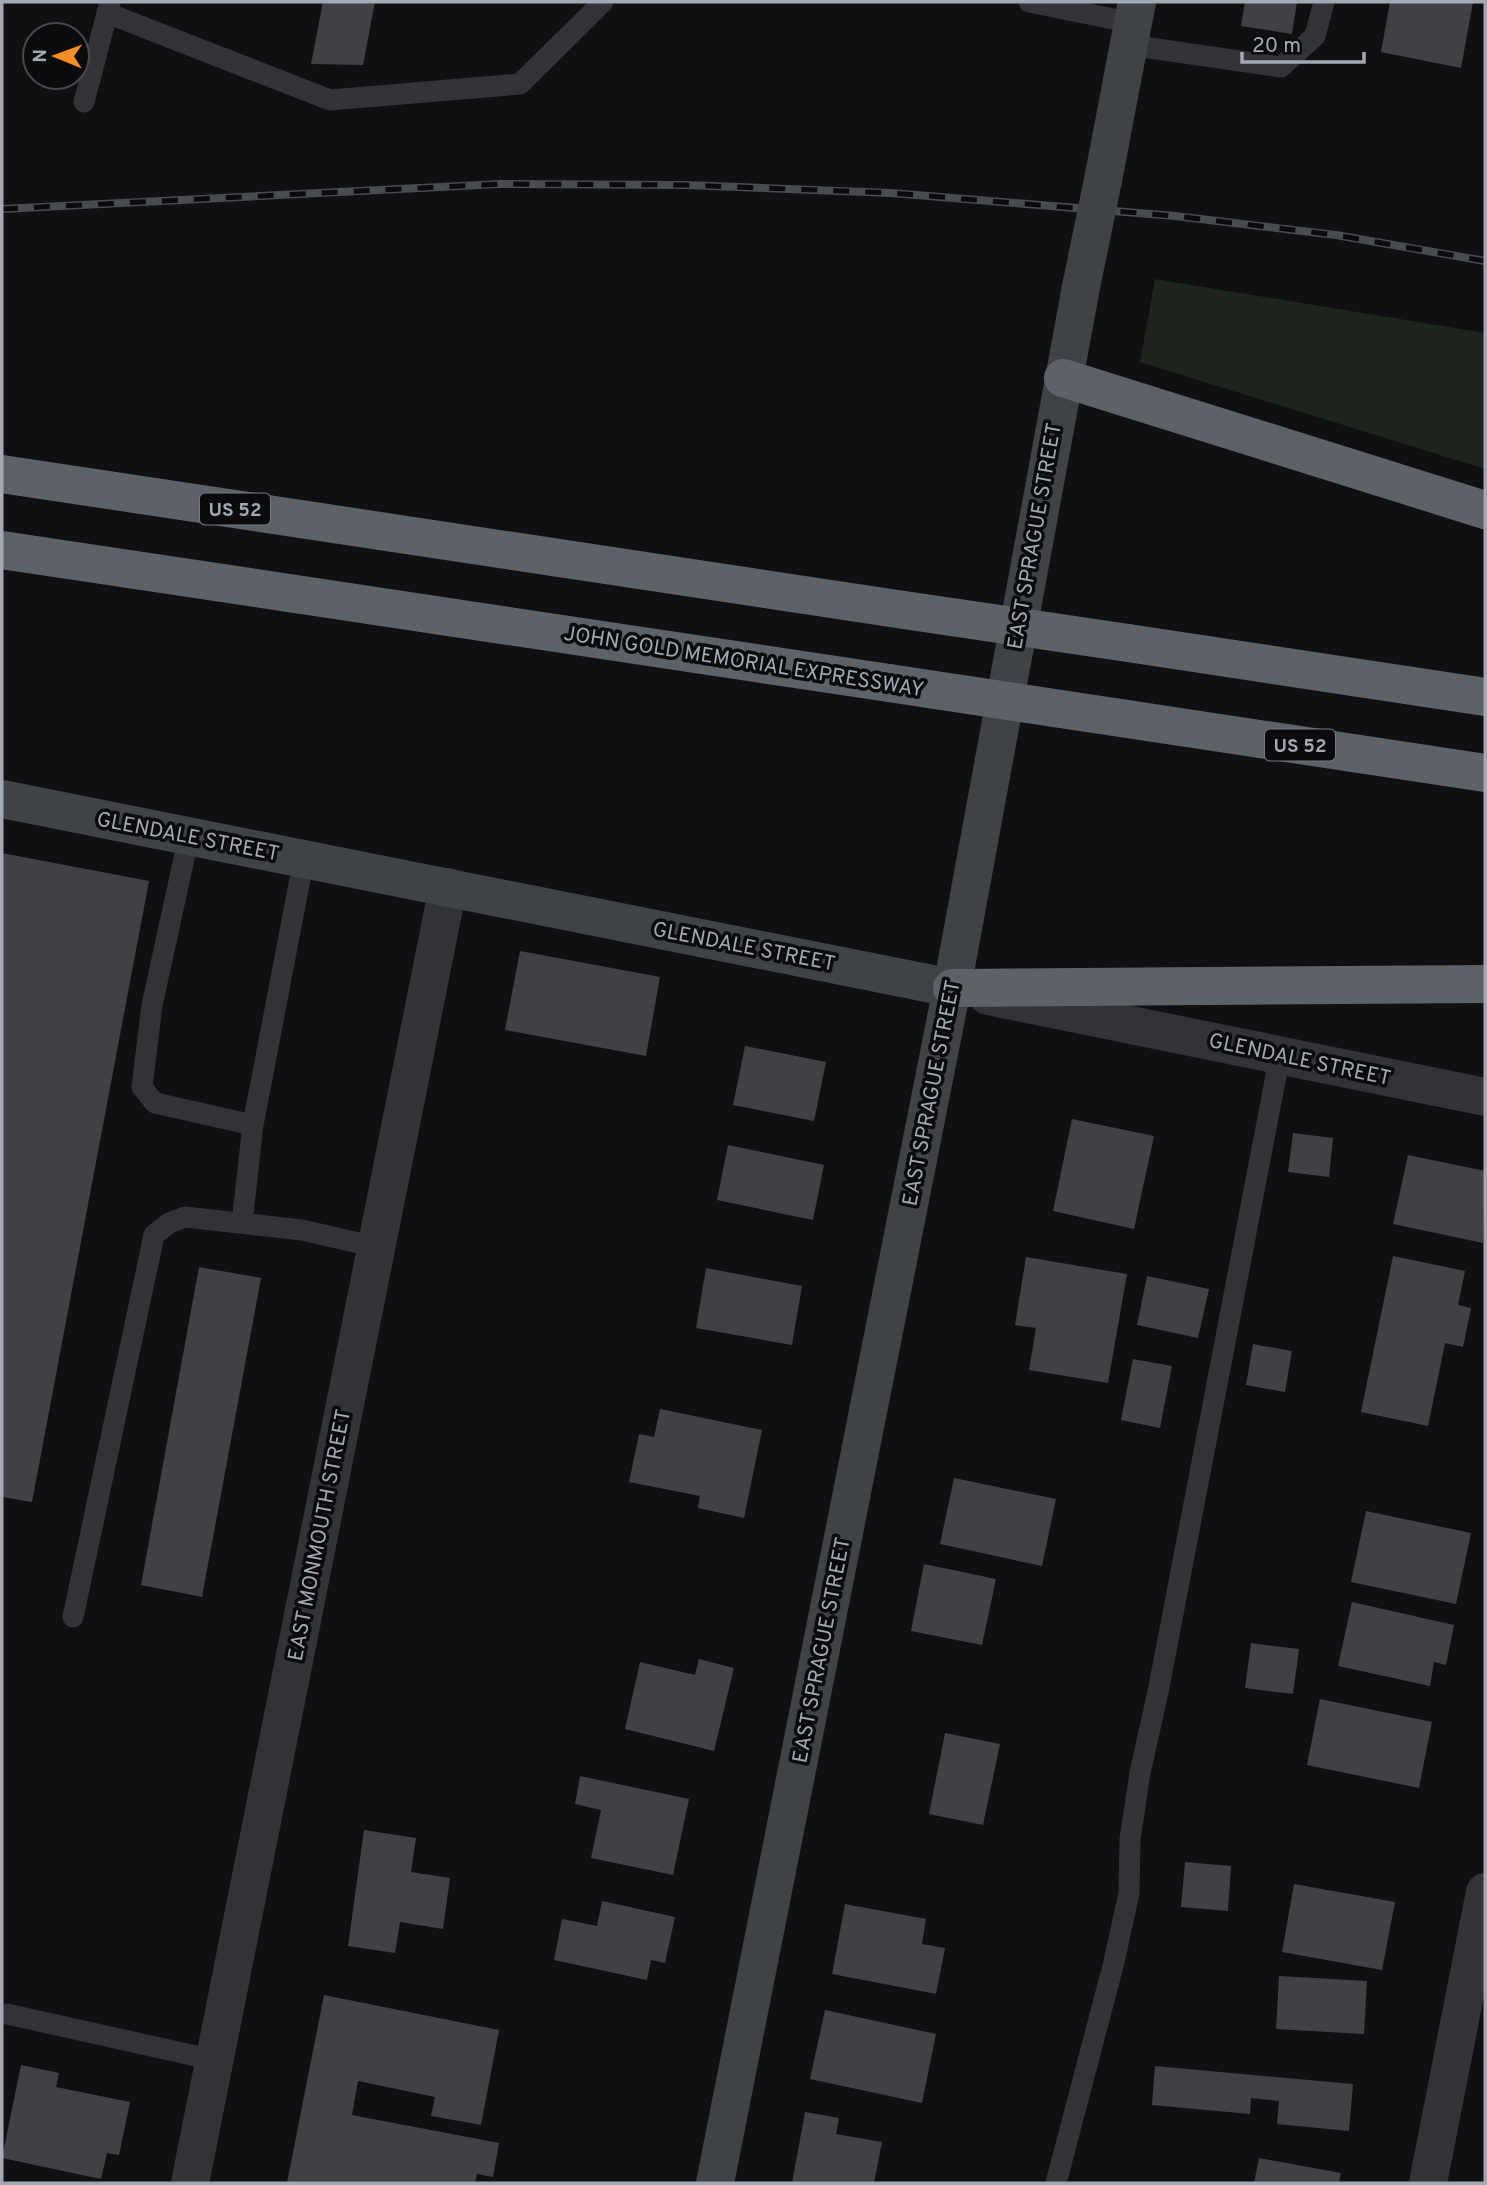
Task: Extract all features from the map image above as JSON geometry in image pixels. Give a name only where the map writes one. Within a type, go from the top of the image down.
[{"type":"highway","points":[[1063,379],[1485,510]]},
{"type":"highway","name":"US 52","points":[[2,474],[1485,697]]},
{"type":"highway","name":"JOHN GOLD MEMORIAL EXPRESSWAY","points":[[2,550],[1485,773]]},
{"type":"highway","points":[[952,989],[1485,984]]},
{"type":"main road","name":"EAST SPRAGUE STREET","points":[[715,2183],[952,989],[1063,379],[1133,23]]},
{"type":"main road","name":"GLENDALE STREET","points":[[2,799],[952,989]]},
{"type":"street","name":"EAST MONMOUTH STREET","points":[[190,2183],[447,887]]},
{"type":"street","name":"GLENDALE STREET","points":[[952,989],[1485,1097]]},
{"type":"street","points":[[1428,2183],[1485,1892]]},
{"type":"lane","points":[[84,103],[109,7],[330,100],[520,84],[603,2]]},
{"type":"lane","points":[[1029,2],[1133,23],[1281,67],[1315,36],[1324,2]]},
{"type":"lane","points":[[188,836],[152,1005],[142,1087],[155,1103],[253,1125]]},
{"type":"lane","points":[[242,1223],[253,1125],[303,858]]},
{"type":"lane","points":[[1056,2183],[1114,1962],[1129,1893],[1130,1839],[1140,1773],[1158,1692],[1280,1055]]},
{"type":"lane","points":[[73,1616],[155,1235],[169,1223],[185,1217],[302,1230],[376,1247]]},
{"type":"lane","points":[[7,2014],[214,2060]]},
{"type":"shaded area","points":[[1155,279],[1485,333],[1485,469],[1140,362]]},
{"type":"building","points":[[323,2],[375,2],[363,65],[311,64]]},
{"type":"building","points":[[1245,2],[1297,2],[1292,34],[1241,26]]},
{"type":"building","points":[[1390,2],[1473,2],[1461,68],[1381,52]]},
{"type":"building","points":[[2,853],[149,881],[32,1502],[2,1497]]},
{"type":"building","points":[[520,951],[660,977],[646,1056],[505,1030]]},
{"type":"building","points":[[745,1046],[826,1062],[814,1121],[733,1105]]},
{"type":"building","points":[[1072,1119],[1154,1136],[1134,1229],[1053,1211]]},
{"type":"building","points":[[1293,1133],[1333,1138],[1329,1177],[1288,1172]]},
{"type":"building","points":[[728,1145],[824,1165],[813,1220],[717,1200]]},
{"type":"building","points":[[1408,1155],[1485,1171],[1483,1243],[1393,1224]]},
{"type":"building","points":[[1393,1256],[1465,1271],[1458,1305],[1471,1308],[1463,1347],[1445,1343],[1428,1426],[1361,1412]]},
{"type":"building","points":[[1026,1257],[1127,1274],[1108,1383],[1029,1370],[1036,1328],[1015,1325]]},
{"type":"building","points":[[199,1267],[261,1278],[202,1597],[141,1585]]},
{"type":"building","points":[[706,1268],[802,1286],[792,1345],[696,1328]]},
{"type":"building","points":[[1147,1276],[1209,1289],[1198,1338],[1137,1325]]},
{"type":"building","points":[[1253,1344],[1292,1351],[1285,1392],[1246,1385]]},
{"type":"building","points":[[1133,1359],[1172,1366],[1160,1428],[1121,1420]]},
{"type":"building","points":[[660,1409],[762,1430],[744,1518],[698,1508],[700,1496],[629,1482],[639,1434],[654,1437]]},
{"type":"building","points":[[954,1478],[1056,1499],[1042,1566],[940,1544]]},
{"type":"building","points":[[1366,1511],[1471,1533],[1456,1604],[1351,1582]]},
{"type":"building","points":[[924,1564],[996,1579],[982,1645],[911,1631]]},
{"type":"building","points":[[1352,1602],[1454,1625],[1446,1665],[1434,1662],[1430,1686],[1338,1666]]},
{"type":"building","points":[[1251,1643],[1299,1649],[1293,1694],[1245,1688]]},
{"type":"building","points":[[699,1659],[734,1668],[714,1751],[625,1729],[640,1662],[695,1675]]},
{"type":"building","points":[[1320,1699],[1432,1722],[1419,1788],[1307,1765]]},
{"type":"building","points":[[945,1733],[1000,1744],[983,1825],[929,1814]]},
{"type":"building","points":[[580,1776],[689,1799],[673,1875],[591,1858],[601,1810],[575,1804]]},
{"type":"building","points":[[364,1830],[416,1838],[411,1872],[450,1878],[443,1929],[400,1922],[395,1953],[348,1946]]},
{"type":"building","points":[[1185,1862],[1231,1866],[1228,1911],[1181,1907]]},
{"type":"building","points":[[1294,1884],[1395,1902],[1382,1970],[1282,1952]]},
{"type":"building","points":[[602,1901],[675,1917],[665,1963],[651,1960],[647,1980],[554,1960],[562,1919],[597,1926]]},
{"type":"building","points":[[845,1904],[926,1919],[922,1944],[945,1948],[936,1994],[832,1974]]},
{"type":"building","points":[[1279,1976],[1367,1981],[1364,2034],[1276,2029]]},
{"type":"building","points":[[324,1995],[499,2030],[481,2125],[431,2116],[435,2097],[358,2081],[352,2115],[499,2143],[493,2177],[477,2174],[475,2183],[287,2183]]},
{"type":"building","points":[[825,2010],[936,2034],[922,2103],[810,2079]]},
{"type":"building","points":[[21,2065],[59,2073],[56,2087],[130,2102],[119,2155],[107,2153],[101,2179],[2,2158]]},
{"type":"building","points":[[1155,2066],[1353,2084],[1349,2131],[1277,2124],[1279,2101],[1251,2098],[1250,2114],[1152,2105]]},
{"type":"building","points":[[805,2112],[839,2118],[836,2134],[882,2142],[874,2183],[792,2183]]},
{"type":"building","points":[[1259,2158],[1341,2173],[1339,2183],[1254,2183]]},
{"type":"railway","points":[[2,209],[500,184],[686,185],[891,193],[1175,216],[1336,235],[1485,261]]}]
